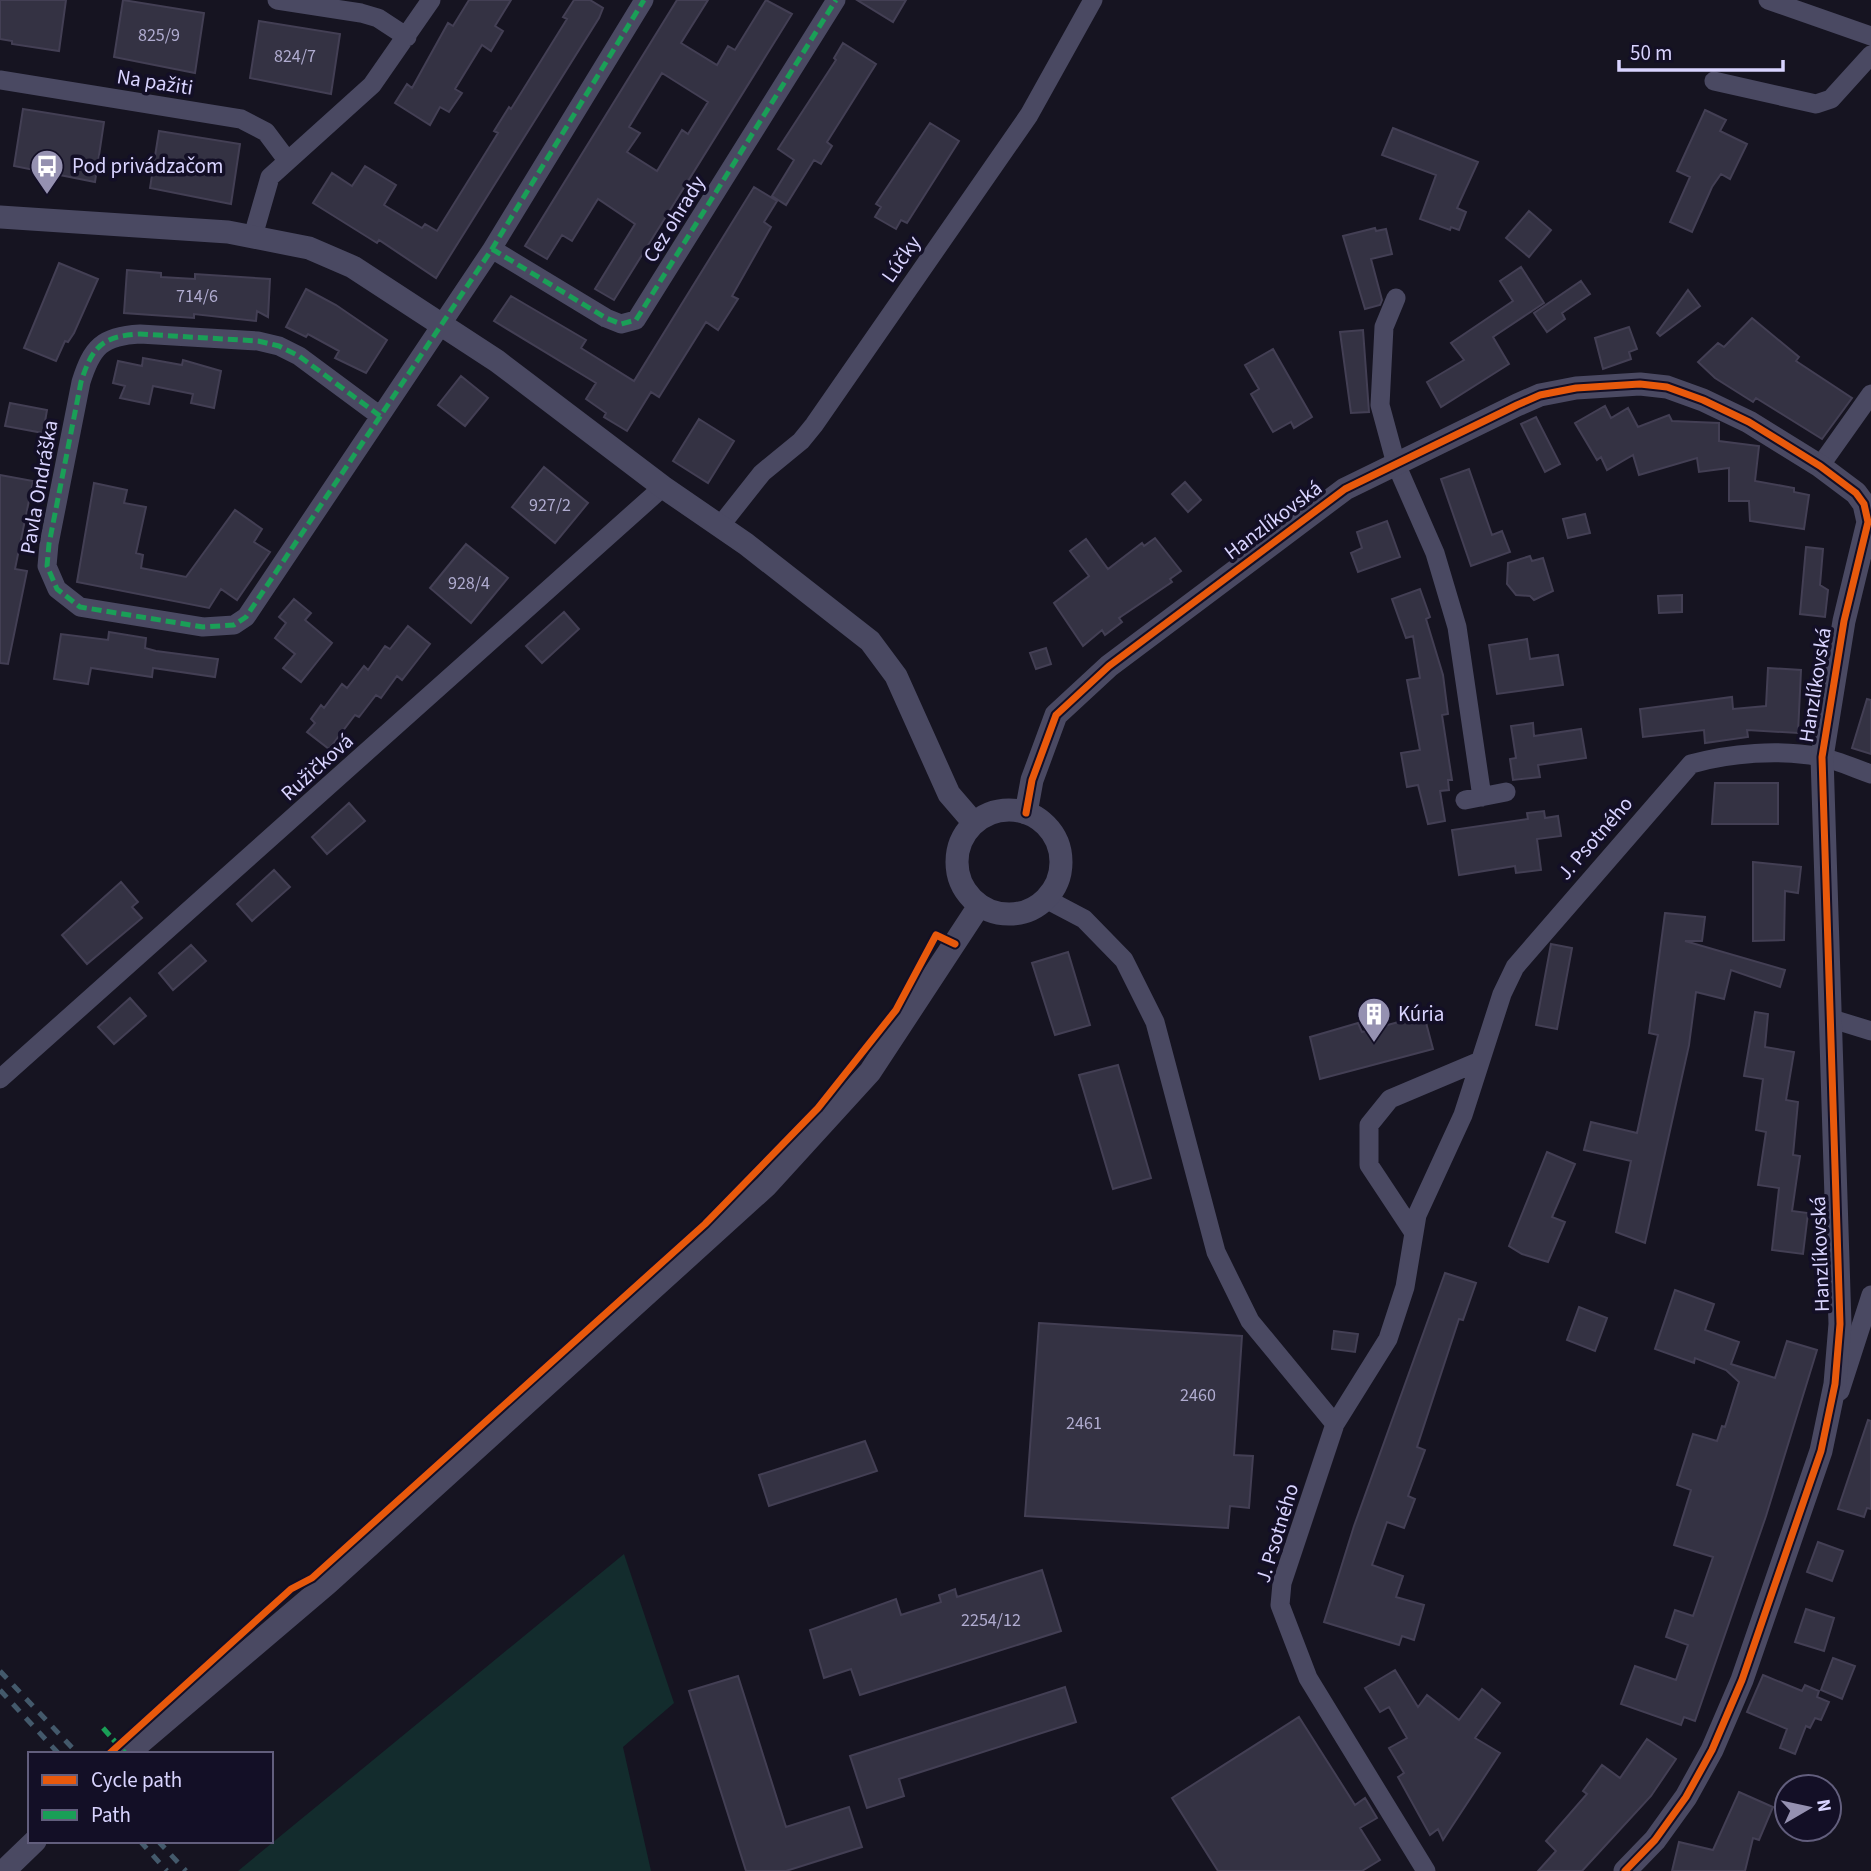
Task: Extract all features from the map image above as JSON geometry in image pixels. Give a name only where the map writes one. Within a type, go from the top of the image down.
[{"type":"street","points":[[277,0],[361,13],[378,18],[407,37]]},
{"type":"street","points":[[253,236],[265,186],[287,160],[372,85],[430,0]]},
{"type":"street","points":[[442,324],[492,249],[645,0]]},
{"type":"street","name":"Cez ohrady","points":[[492,249],[606,318],[621,324],[636,320],[836,0]]},
{"type":"street","name":"Lúčky","points":[[720,526],[762,473],[801,441],[814,425],[1024,122],[1093,0]]},
{"type":"street","points":[[1768,0],[1871,37]]},
{"type":"street","points":[[1714,80],[1815,104],[1831,99],[1871,55]]},
{"type":"street","name":"Na pažiti","points":[[0,80],[241,119],[266,132],[287,160]]},
{"type":"street","points":[[0,217],[165,226],[253,236],[309,248],[353,267],[497,362],[663,487],[720,526],[870,642],[896,676],[949,794],[974,823]]},
{"type":"street","points":[[1396,298],[1384,327],[1380,405],[1396,464],[1435,553],[1457,626],[1473,799],[1506,792]]},
{"type":"street","name":"Pavla Ondráška","points":[[380,416],[299,356],[268,342],[139,334],[122,335],[101,343],[88,361],[81,382],[49,544],[47,566],[57,589],[79,607],[203,627],[234,625],[246,617],[442,324]]},
{"type":"street","name":"Hanzlíkovská","points":[[1026,813],[1032,780],[1056,715],[1109,666],[1345,489],[1540,395],[1576,388],[1640,384],[1667,387],[1703,400],[1749,422],[1841,480],[1868,504],[1868,523],[1844,621],[1822,757],[1840,1324],[1835,1384],[1821,1451]]},
{"type":"street","points":[[1820,466],[1871,394]]},
{"type":"street","name":"Ružičková","points":[[0,1079],[663,487]]},
{"type":"street","name":"J. Psotného","points":[[1426,1871],[1321,1703],[1308,1678],[1280,1605],[1282,1583],[1335,1424],[1388,1339],[1405,1287],[1417,1215],[1463,1115],[1502,994],[1515,967],[1691,764],[1715,758],[1789,753],[1822,757],[1871,774]]},
{"type":"street","points":[[1004,810],[1026,813],[1049,830],[1059,850],[1060,873],[1046,899],[1021,914],[999,914],[979,906],[967,895],[956,866],[961,843],[974,823],[1004,810]]},
{"type":"street","points":[[1046,899],[1084,919],[1125,960],[1155,1022],[1216,1252],[1250,1321],[1335,1424]]},
{"type":"street","points":[[129,1752],[328,1583],[766,1186],[870,1072],[979,906]]},
{"type":"street","points":[[1829,1018],[1871,1031]]},
{"type":"street","points":[[1414,1233],[1369,1165],[1369,1125],[1390,1099],[1480,1061]]},
{"type":"street","name":"Hanzlíkovská","points":[[1625,1871],[1655,1840],[1686,1797],[1712,1750],[1746,1667],[1821,1451],[1871,1296]]},
{"type":"street","points":[[4,1871],[33,1843]]},
{"type":"green space","points":[[624,1554],[674,1703],[623,1747],[651,1871],[238,1871]]},
{"type":"building","points":[[0,0],[66,0],[59,51],[12,44],[12,41],[0,39]]},
{"type":"building","points":[[123,0],[204,13],[195,73],[114,57]]},
{"type":"building","points":[[469,0],[511,0],[495,26],[503,31],[491,51],[482,45],[455,89],[462,93],[449,112],[440,107],[430,125],[395,103],[407,84],[412,88],[448,23],[453,26]]},
{"type":"building","points":[[574,0],[590,0],[603,8],[599,18],[436,278],[379,240],[377,243],[313,203],[332,173],[352,186],[365,166],[396,185],[384,205],[422,228],[425,224],[437,231],[498,133],[494,131],[509,107],[511,109],[567,19],[563,17]]},
{"type":"building","points":[[677,0],[708,0],[681,43],[717,65],[728,46],[735,50],[766,0],[792,14],[614,300],[595,289],[635,224],[598,199],[572,241],[562,235],[547,259],[525,246]],"holes":[[[662,73],[708,102],[688,134],[682,130],[657,171],[627,152],[640,133],[629,127]]]},
{"type":"building","points":[[857,0],[906,0],[893,22]]},
{"type":"building","points":[[259,21],[340,34],[331,94],[250,78]]},
{"type":"building","points":[[843,43],[876,64],[827,142],[832,146],[821,164],[814,160],[786,205],[772,196],[794,160],[778,149],[836,60],[834,58]]},
{"type":"building","points":[[23,109],[104,122],[95,182],[14,166]]},
{"type":"building","points":[[1705,110],[1726,120],[1720,131],[1747,144],[1730,179],[1721,174],[1712,187],[1692,232],[1670,222],[1690,177],[1677,171]]},
{"type":"building","points":[[930,123],[959,141],[907,223],[901,220],[896,229],[875,217],[881,207],[876,204]]},
{"type":"building","points":[[1393,128],[1478,162],[1457,208],[1466,212],[1459,230],[1451,227],[1450,230],[1420,219],[1436,175],[1382,155]]},
{"type":"building","points":[[159,131],[240,144],[231,204],[150,188]]},
{"type":"building","points":[[754,187],[777,201],[764,222],[771,227],[732,296],[738,299],[718,330],[706,322],[659,397],[651,392],[627,431],[604,417],[606,413],[586,399],[596,383],[494,321],[511,296],[586,340],[581,348],[634,381]]},
{"type":"building","points":[[1529,211],[1551,230],[1529,257],[1506,238]]},
{"type":"building","points":[[1375,228],[1376,231],[1386,229],[1392,254],[1371,259],[1382,300],[1380,305],[1365,309],[1343,236]]},
{"type":"building","points":[[59,263],[98,279],[74,333],[68,342],[65,341],[56,361],[24,348]]},
{"type":"building","points":[[1521,267],[1544,303],[1493,337],[1509,364],[1441,407],[1427,382],[1464,360],[1451,343],[1513,301],[1500,281]]},
{"type":"building","points":[[127,270],[161,273],[161,277],[195,279],[195,274],[270,279],[268,317],[257,311],[256,321],[194,314],[194,318],[124,313]]},
{"type":"building","points":[[1581,281],[1590,294],[1562,313],[1565,319],[1547,332],[1534,313]]},
{"type":"building","points":[[306,289],[336,305],[387,340],[366,373],[335,358],[339,351],[308,334],[306,337],[286,327]]},
{"type":"building","points":[[1688,290],[1700,306],[1660,336],[1657,333]]},
{"type":"building","points":[[1752,318],[1799,357],[1796,361],[1852,398],[1822,439],[1756,398],[1753,402],[1715,378],[1698,362],[1718,343],[1724,347]]},
{"type":"building","points":[[1629,327],[1637,349],[1629,352],[1631,359],[1603,369],[1595,338]]},
{"type":"building","points":[[1363,330],[1369,412],[1351,413],[1340,332]]},
{"type":"building","points":[[1273,349],[1312,417],[1294,428],[1291,422],[1273,432],[1251,394],[1259,389],[1245,365]]},
{"type":"building","points":[[143,358],[182,365],[183,360],[221,371],[214,408],[191,403],[193,394],[153,386],[149,404],[120,398],[125,386],[113,383],[118,361],[142,366]]},
{"type":"building","points":[[461,376],[488,398],[465,426],[438,405]]},
{"type":"building","points":[[10,403],[47,410],[43,433],[5,426]]},
{"type":"building","points":[[1605,406],[1611,418],[1628,408],[1638,427],[1669,415],[1672,421],[1719,423],[1719,441],[1759,446],[1755,481],[1794,488],[1794,492],[1809,495],[1804,529],[1750,521],[1749,501],[1729,501],[1729,468],[1699,472],[1697,458],[1639,475],[1633,455],[1607,470],[1601,457],[1597,460],[1575,423]]},
{"type":"building","points":[[1536,417],[1560,464],[1545,472],[1521,424]]},
{"type":"building","points":[[699,419],[734,441],[708,483],[673,461]]},
{"type":"building","points":[[544,467],[588,503],[555,543],[512,507]]},
{"type":"building","points":[[1469,469],[1492,535],[1502,531],[1510,552],[1471,566],[1441,479]]},
{"type":"building","points":[[0,475],[33,481],[15,569],[27,571],[8,664],[0,663]]},
{"type":"building","points":[[1185,482],[1201,500],[1188,512],[1172,494]]},
{"type":"building","points":[[94,483],[127,490],[124,503],[146,507],[136,553],[143,555],[141,568],[186,577],[235,510],[262,529],[254,542],[270,552],[237,600],[221,589],[209,608],[77,582]]},
{"type":"building","points":[[1585,514],[1590,533],[1568,538],[1563,519]]},
{"type":"building","points":[[1387,521],[1400,557],[1358,572],[1351,553],[1362,548],[1357,532]]},
{"type":"building","points":[[1155,538],[1181,571],[1170,579],[1172,582],[1119,618],[1122,622],[1105,635],[1102,630],[1083,646],[1054,603],[1089,576],[1070,551],[1086,539],[1108,569],[1142,543],[1144,546]]},
{"type":"building","points":[[466,544],[508,578],[471,623],[430,588]]},
{"type":"building","points":[[1806,547],[1823,549],[1820,585],[1828,590],[1825,617],[1800,614]]},
{"type":"building","points":[[1530,556],[1532,561],[1543,558],[1553,591],[1534,600],[1530,596],[1516,595],[1507,584],[1508,563]]},
{"type":"building","points":[[1420,589],[1430,617],[1426,619],[1443,675],[1448,714],[1442,715],[1452,780],[1448,780],[1449,790],[1440,791],[1445,821],[1428,824],[1418,785],[1407,787],[1401,753],[1420,750],[1407,680],[1420,678],[1413,636],[1406,638],[1392,599]]},
{"type":"building","points":[[1682,595],[1682,612],[1659,613],[1658,596]]},
{"type":"building","points":[[294,599],[311,613],[305,620],[332,643],[301,682],[283,668],[295,654],[275,638],[286,623],[279,617]]},
{"type":"building","points":[[564,612],[579,629],[542,663],[526,646]]},
{"type":"building","points":[[408,626],[430,644],[402,680],[397,676],[381,698],[376,695],[359,717],[355,715],[329,749],[307,732],[315,723],[311,719],[321,705],[324,708],[342,684],[347,688],[364,666],[368,670],[385,646],[390,649]]},
{"type":"building","points":[[109,632],[146,638],[145,648],[156,651],[218,659],[215,677],[153,668],[152,677],[91,668],[88,684],[54,679],[61,634],[108,640]]},
{"type":"building","points":[[1527,639],[1530,659],[1558,655],[1563,685],[1497,694],[1489,645]]},
{"type":"building","points":[[1046,648],[1051,664],[1036,669],[1030,653]]},
{"type":"building","points":[[1768,668],[1801,670],[1798,733],[1747,730],[1748,737],[1705,743],[1704,730],[1643,737],[1640,709],[1732,697],[1733,709],[1766,706]]},
{"type":"building","points":[[1867,699],[1871,700],[1871,754],[1852,748]]},
{"type":"building","points":[[1533,723],[1534,736],[1581,729],[1586,758],[1538,765],[1540,777],[1513,780],[1510,759],[1516,758],[1511,726]]},
{"type":"building","points":[[1715,783],[1778,783],[1778,824],[1712,824]]},
{"type":"building","points":[[349,803],[365,821],[327,854],[312,837]]},
{"type":"building","points":[[1544,811],[1545,818],[1558,816],[1561,836],[1537,839],[1541,870],[1516,873],[1515,866],[1459,875],[1452,830],[1528,819],[1527,813]]},
{"type":"building","points":[[1753,862],[1801,867],[1798,893],[1785,891],[1784,940],[1753,941]]},
{"type":"building","points":[[274,870],[290,887],[252,921],[237,904]]},
{"type":"building","points":[[121,882],[138,902],[132,907],[142,918],[87,964],[62,935]]},
{"type":"building","points":[[1665,913],[1705,917],[1702,941],[1685,941],[1785,970],[1780,987],[1731,970],[1724,999],[1696,992],[1689,1045],[1645,1243],[1616,1232],[1631,1161],[1584,1150],[1591,1122],[1637,1133],[1658,1035],[1649,1033]]},
{"type":"building","points":[[1551,944],[1572,948],[1557,1029],[1536,1025]]},
{"type":"building","points":[[191,945],[206,961],[173,990],[159,973]]},
{"type":"building","points":[[1068,952],[1090,1025],[1055,1035],[1032,963]]},
{"type":"building","points":[[130,998],[146,1016],[114,1044],[98,1027]]},
{"type":"building","points":[[1755,1012],[1768,1014],[1765,1047],[1794,1052],[1786,1100],[1798,1102],[1793,1155],[1800,1156],[1792,1211],[1808,1213],[1803,1254],[1772,1250],[1779,1188],[1758,1185],[1766,1132],[1756,1130],[1763,1079],[1744,1076]]},
{"type":"building","name":"Kúria","points":[[1424,1015],[1433,1049],[1320,1079],[1310,1037],[1358,1023],[1362,1032]]},
{"type":"building","points":[[1118,1065],[1151,1178],[1113,1189],[1079,1075]]},
{"type":"building","points":[[1547,1152],[1575,1164],[1552,1217],[1565,1222],[1548,1262],[1522,1254],[1509,1246]]},
{"type":"building","points":[[1445,1273],[1476,1283],[1463,1320],[1459,1319],[1417,1447],[1425,1450],[1408,1496],[1415,1499],[1404,1528],[1387,1522],[1372,1565],[1403,1576],[1396,1597],[1424,1605],[1414,1640],[1402,1636],[1399,1645],[1324,1622],[1354,1526]]},
{"type":"building","points":[[1675,1290],[1714,1304],[1705,1330],[1739,1342],[1731,1364],[1775,1378],[1787,1341],[1817,1350],[1766,1516],[1695,1721],[1684,1717],[1681,1725],[1621,1704],[1635,1666],[1676,1680],[1688,1645],[1666,1637],[1675,1610],[1693,1616],[1713,1557],[1674,1545],[1691,1490],[1677,1485],[1693,1434],[1717,1441],[1722,1426],[1725,1427],[1739,1382],[1726,1370],[1695,1358],[1694,1363],[1655,1349]]},
{"type":"building","points":[[1579,1307],[1607,1318],[1595,1351],[1567,1340]]},
{"type":"building","points":[[1039,1323],[1242,1336],[1234,1455],[1253,1456],[1249,1508],[1230,1506],[1228,1528],[1025,1516]]},
{"type":"building","points":[[1334,1331],[1358,1334],[1355,1352],[1332,1349]]},
{"type":"building","points":[[1868,1420],[1871,1421],[1871,1509],[1867,1508],[1864,1517],[1838,1509]]},
{"type":"building","points":[[865,1441],[877,1471],[769,1506],[759,1475]]},
{"type":"building","points":[[1818,1542],[1843,1551],[1832,1581],[1807,1572]]},
{"type":"building","points":[[1042,1570],[1061,1631],[860,1695],[851,1669],[824,1678],[810,1630],[896,1599],[901,1615],[941,1602],[939,1595],[955,1589],[957,1597]]},
{"type":"building","points":[[1806,1609],[1834,1618],[1824,1651],[1795,1642]]},
{"type":"building","points":[[1833,1658],[1855,1666],[1842,1699],[1821,1690]]},
{"type":"building","points":[[1395,1670],[1418,1707],[1427,1695],[1459,1720],[1482,1689],[1500,1703],[1475,1738],[1500,1753],[1443,1840],[1438,1829],[1430,1835],[1398,1777],[1404,1773],[1389,1748],[1407,1738],[1389,1707],[1380,1712],[1365,1688]]},
{"type":"building","points":[[1763,1675],[1802,1691],[1805,1685],[1819,1691],[1817,1697],[1829,1702],[1821,1720],[1815,1718],[1810,1728],[1806,1726],[1795,1754],[1780,1748],[1787,1729],[1747,1712]]},
{"type":"building","points":[[738,1676],[786,1827],[849,1807],[862,1847],[786,1871],[746,1871],[689,1691]]},
{"type":"building","points":[[1065,1687],[1076,1722],[899,1779],[904,1796],[867,1808],[850,1756]]},
{"type":"building","points":[[1299,1717],[1355,1805],[1365,1798],[1377,1818],[1360,1828],[1380,1860],[1362,1871],[1218,1871],[1172,1798]]},
{"type":"building","points":[[1647,1739],[1676,1759],[1651,1796],[1582,1871],[1538,1871],[1556,1851],[1546,1841],[1587,1794],[1583,1791],[1602,1765],[1620,1778]]},
{"type":"building","points":[[1739,1792],[1773,1807],[1759,1840],[1753,1838],[1745,1871],[1672,1871],[1679,1842],[1713,1850]]},
{"type":"railway","points":[[0,1671],[76,1752]]},
{"type":"railway","points":[[0,1690],[57,1752]]},
{"type":"railway","points":[[142,1843],[167,1871]]},
{"type":"railway","points":[[160,1843],[186,1871]]},
{"type":"marked path","points":[[380,416],[299,356],[279,346],[258,341],[140,334],[116,337],[108,341],[94,352],[81,382],[49,544],[47,566],[57,589],[80,607],[203,627],[234,625],[246,617],[492,249],[644,0]]},
{"type":"marked path","points":[[492,249],[606,318],[621,324],[636,320],[836,0]]},
{"type":"marked path","points":[[103,1728],[124,1752]]},
{"type":"cycle path","points":[[1026,813],[1032,780],[1056,715],[1109,666],[1345,489],[1540,395],[1576,388],[1640,384],[1667,387],[1703,400],[1749,422],[1820,466],[1856,493],[1864,504],[1868,522],[1844,621],[1822,757],[1840,1324],[1835,1384],[1821,1451],[1742,1680],[1712,1750],[1686,1797],[1655,1840],[1625,1871]]},
{"type":"cycle path","points":[[111,1752],[291,1589],[312,1578],[705,1224],[818,1108],[896,1010],[936,935],[955,944]]},
{"type":"place","name":"Pod privádzačom","points":[[47,196]]},
{"type":"place","name":"Kúria","points":[[1374,1044]]}]
